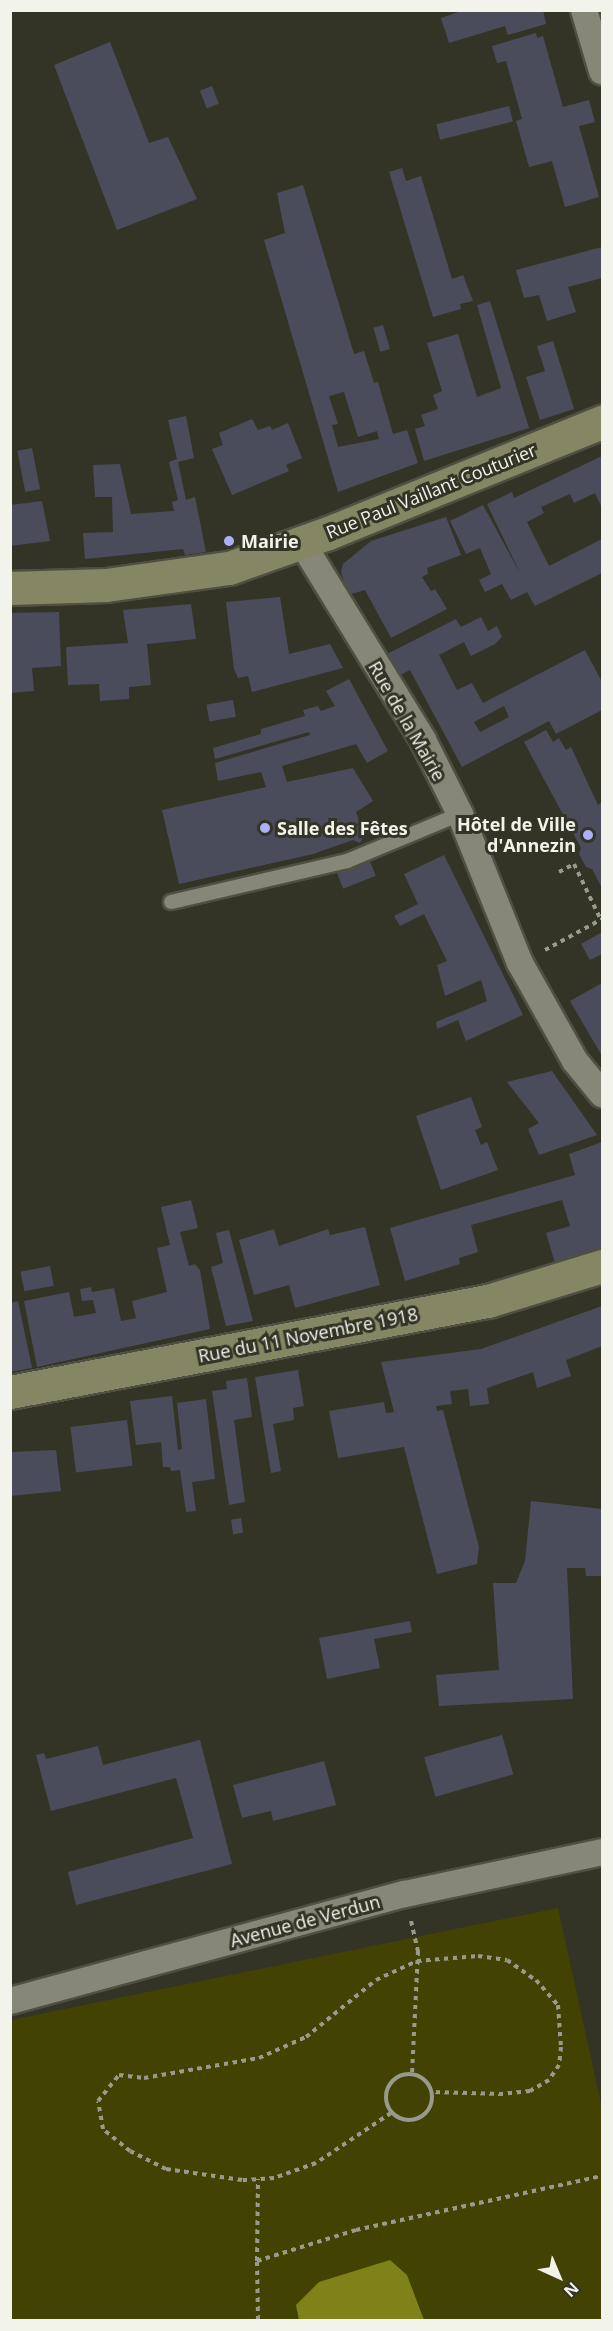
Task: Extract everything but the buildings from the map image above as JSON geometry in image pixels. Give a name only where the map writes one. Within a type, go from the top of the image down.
[{"type":"street","points":[[584,10],[603,71]]},
{"type":"street","name":"Rue Paul Vaillant Couturier","points":[[10,588],[157,580],[229,568],[302,543],[603,422]]},
{"type":"street","name":"Rue de la Mairie","points":[[302,543],[423,740],[460,814],[520,963],[575,1061],[603,1094]]},
{"type":"street","name":"Rue du 11 Novembre 1918","points":[[10,1392],[488,1301],[603,1266]]},
{"type":"street","name":"Avenue de Verdun","points":[[10,2001],[405,1894],[603,1852]]},
{"type":"lane","points":[[171,902],[347,861],[460,814]]},
{"type":"path","points":[[520,963],[602,920],[574,864],[559,872]]},
{"type":"path","points":[[405,1894],[417,1961],[412,2073]]},
{"type":"path","points":[[391,2113],[316,2163],[274,2178],[258,2179],[166,2169],[130,2151],[103,2129],[98,2101],[118,2075],[144,2078],[259,2058],[306,2037],[376,1980],[417,1961],[478,1956],[507,1960],[536,1980],[558,2005],[561,2024],[559,2065],[549,2080],[531,2091],[472,2095],[432,2092]]},
{"type":"path","points":[[412,2073],[424,2078],[432,2092],[426,2113],[417,2119],[404,2120],[391,2113],[386,2090],[393,2079],[412,2073]]},
{"type":"path","points":[[10,2159],[10,2272]]},
{"type":"path","points":[[257,2262],[356,2230],[603,2176]]},
{"type":"path","points":[[258,2179],[258,2320]]},
{"type":"shaded area","points":[[558,1908],[602,2108],[602,2320],[11,2320],[11,2020]]},
{"type":"shaded area","points":[[390,2260],[407,2275],[424,2320],[299,2320],[296,2305],[319,2282]]},
{"type":"place","name":"Mairie","points":[[229,541]]},
{"type":"place","name":"Salle des Fêtes","points":[[265,828]]},
{"type":"place","name":"Hôtel de Ville d'Annezin","points":[[588,835]]}]
